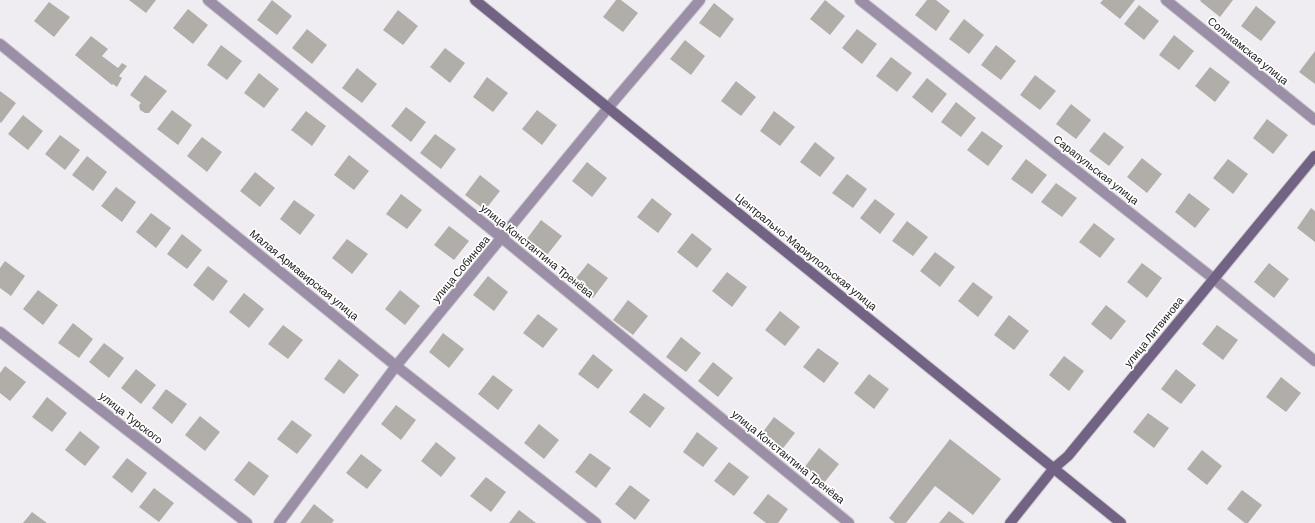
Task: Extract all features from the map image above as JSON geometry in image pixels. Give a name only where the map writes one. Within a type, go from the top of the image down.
[{"type":"street","name":"улица Константина Тренёва","points":[[208,0],[502,238],[849,523]]},
{"type":"street","name":"Центрально-Мариупольская улица","points":[[475,0],[1121,523]]},
{"type":"street","name":"улица Собинова","points":[[279,523],[396,366],[608,108],[700,0]]},
{"type":"street","name":"Сарапульская улица","points":[[860,0],[1214,279],[1315,361]]},
{"type":"street","name":"Соликамская улица","points":[[1166,0],[1315,120]]},
{"type":"street","name":"Малая Армавирская улица","points":[[0,44],[396,366],[596,523]]},
{"type":"street","name":"улица Литвинова","points":[[1010,523],[1054,468],[1068,456],[1315,156]]},
{"type":"street","name":"улица Турского","points":[[0,332],[247,523]]},
{"type":"building","points":[[129,0],[156,0],[146,13]]},
{"type":"building","points":[[272,0],[292,16],[277,35],[257,20]]},
{"type":"building","points":[[616,0],[621,0],[638,13],[623,32],[603,17]]},
{"type":"building","points":[[825,0],[845,16],[830,35],[810,19]]},
{"type":"building","points":[[927,0],[936,0],[950,11],[936,31],[915,15]]},
{"type":"building","points":[[1103,0],[1135,0],[1120,19],[1100,3]]},
{"type":"building","points":[[1233,0],[1220,17],[1200,1]]},
{"type":"building","points":[[49,2],[70,17],[54,37],[34,21]]},
{"type":"building","points":[[714,3],[734,19],[720,38],[699,23]]},
{"type":"building","points":[[1139,5],[1159,21],[1144,40],[1124,24]]},
{"type":"building","points":[[1256,6],[1276,22],[1261,41],[1241,26]]},
{"type":"building","points":[[188,9],[208,25],[193,44],[173,28]]},
{"type":"building","points":[[398,10],[418,26],[403,45],[383,30]]},
{"type":"building","points":[[964,19],[984,35],[969,54],[949,39]]},
{"type":"building","points":[[307,29],[327,45],[312,64],[292,48]]},
{"type":"building","points":[[857,29],[877,44],[862,64],[842,48]]},
{"type":"building","points":[[1174,35],[1194,51],[1179,70],[1159,55]]},
{"type":"building","points":[[91,36],[108,49],[102,56],[118,68],[122,63],[127,66],[119,76],[122,78],[117,87],[113,84],[112,85],[75,55]]},
{"type":"building","points":[[685,40],[705,56],[691,75],[670,59]]},
{"type":"building","points":[[221,45],[242,61],[227,80],[207,65]]},
{"type":"building","points":[[996,45],[1016,61],[1001,80],[981,65]]},
{"type":"building","points":[[445,48],[465,63],[450,83],[430,67]]},
{"type":"building","points":[[1315,51],[1315,84],[1299,72]]},
{"type":"building","points":[[891,57],[912,73],[897,92],[876,76]]},
{"type":"building","points":[[1210,67],[1230,82],[1215,102],[1195,86]]},
{"type":"building","points":[[357,68],[377,84],[362,103],[342,88]]},
{"type":"building","points":[[259,73],[279,89],[264,108],[244,93]]},
{"type":"building","points":[[145,75],[167,91],[149,113],[145,113],[140,110],[139,105],[141,103],[130,95]]},
{"type":"building","points":[[1035,75],[1056,91],[1040,110],[1020,95]]},
{"type":"building","points":[[487,77],[508,93],[493,112],[473,97]]},
{"type":"building","points":[[927,78],[947,94],[932,113],[912,97]]},
{"type":"building","points":[[736,81],[756,97],[741,116],[721,101]]},
{"type":"building","points":[[0,91],[16,103],[1,123],[0,122]]},
{"type":"building","points":[[956,102],[976,118],[961,137],[941,122]]},
{"type":"building","points":[[1071,104],[1091,120],[1076,139],[1056,124]]},
{"type":"building","points":[[406,107],[426,122],[411,142],[391,126]]},
{"type":"building","points":[[172,110],[192,125],[178,145],[157,129]]},
{"type":"building","points":[[537,110],[557,125],[542,145],[522,129]]},
{"type":"building","points":[[306,111],[326,126],[312,146],[291,130]]},
{"type":"building","points":[[774,111],[795,127],[780,146],[760,131]]},
{"type":"building","points":[[23,115],[43,131],[28,150],[8,134]]},
{"type":"building","points":[[1267,119],[1288,135],[1273,154],[1253,138]]},
{"type":"building","points":[[982,131],[1003,146],[988,166],[967,150]]},
{"type":"building","points":[[1104,132],[1124,147],[1109,166],[1089,151]]},
{"type":"building","points":[[435,134],[456,149],[441,169],[420,153]]},
{"type":"building","points":[[60,135],[80,150],[65,170],[45,154]]},
{"type":"building","points":[[202,137],[222,152],[207,172],[187,156]]},
{"type":"building","points":[[815,142],[835,158],[820,177],[800,162]]},
{"type":"building","points":[[349,155],[369,171],[354,190],[334,175]]},
{"type":"building","points":[[87,156],[107,172],[93,191],[72,175]]},
{"type":"building","points":[[1142,158],[1162,174],[1147,193],[1127,177]]},
{"type":"building","points":[[1026,159],[1047,175],[1032,194],[1011,179]]},
{"type":"building","points":[[1228,159],[1248,174],[1233,194],[1213,178]]},
{"type":"building","points":[[587,162],[607,178],[592,197],[572,181]]},
{"type":"building","points":[[255,172],[275,188],[260,207],[240,191]]},
{"type":"building","points":[[847,174],[867,189],[853,208],[832,193]]},
{"type":"building","points":[[480,175],[500,191],[485,210],[465,195]]},
{"type":"building","points":[[1056,183],[1077,198],[1062,217],[1041,202]]},
{"type":"building","points":[[116,187],[136,202],[122,222],[101,206]]},
{"type":"building","points":[[1189,193],[1210,209],[1195,228],[1175,212]]},
{"type":"building","points":[[401,194],[422,210],[407,229],[386,214]]},
{"type":"building","points":[[652,198],[672,214],[658,233],[637,217]]},
{"type":"building","points":[[875,199],[895,214],[880,234],[860,218]]},
{"type":"building","points":[[294,200],[315,215],[300,235],[280,219]]},
{"type":"building","points":[[1311,208],[1315,211],[1315,242],[1297,228]]},
{"type":"building","points":[[151,213],[171,228],[156,248],[136,232]]},
{"type":"building","points":[[541,220],[562,236],[547,255],[526,240]]},
{"type":"building","points":[[907,221],[928,237],[913,256],[892,241]]},
{"type":"building","points":[[1094,223],[1115,239],[1100,258],[1079,242]]},
{"type":"building","points":[[449,226],[469,241],[454,260],[434,245]]},
{"type":"building","points":[[692,233],[712,249],[697,268],[677,252]]},
{"type":"building","points":[[182,234],[202,250],[187,269],[167,254]]},
{"type":"building","points":[[347,239],[368,254],[352,274],[332,258]]},
{"type":"building","points":[[935,252],[955,267],[940,287],[920,271]]},
{"type":"building","points":[[5,261],[25,276],[11,296],[0,288],[0,268]]},
{"type":"building","points":[[588,263],[608,278],[593,298],[573,282]]},
{"type":"building","points":[[1142,263],[1162,278],[1147,298],[1127,282]]},
{"type":"building","points":[[1269,263],[1289,279],[1274,298],[1254,282]]},
{"type":"building","points":[[208,266],[228,281],[213,301],[193,285]]},
{"type":"building","points":[[727,272],[747,287],[732,307],[712,291]]},
{"type":"building","points":[[488,276],[508,292],[494,311],[473,295]]},
{"type":"building","points":[[973,282],[993,297],[978,317],[958,301]]},
{"type":"building","points":[[38,290],[58,305],[43,325],[23,309]]},
{"type":"building","points":[[400,290],[420,306],[405,325],[385,309]]},
{"type":"building","points":[[244,293],[264,309],[249,328],[229,312]]},
{"type":"building","points":[[628,300],[648,316],[633,335],[613,320]]},
{"type":"building","points":[[1106,305],[1126,321],[1111,340],[1091,324]]},
{"type":"building","points":[[780,311],[800,327],[785,346],[765,330]]},
{"type":"building","points":[[538,314],[558,329],[543,348],[523,333]]},
{"type":"building","points":[[1009,315],[1029,331],[1014,350],[994,335]]},
{"type":"building","points":[[73,323],[93,339],[79,358],[58,343]]},
{"type":"building","points":[[283,325],[303,340],[288,359],[268,344]]},
{"type":"building","points":[[1217,325],[1238,340],[1223,360],[1202,344]]},
{"type":"building","points":[[443,333],[464,349],[449,368],[429,352]]},
{"type":"building","points":[[681,337],[701,353],[686,372],[666,357]]},
{"type":"building","points":[[104,343],[124,358],[109,378],[89,362]]},
{"type":"building","points":[[818,348],[839,363],[824,383],[803,367]]},
{"type":"building","points":[[593,354],[613,370],[598,389],[578,374]]},
{"type":"building","points":[[1064,356],[1084,371],[1069,391],[1049,375]]},
{"type":"building","points":[[339,359],[359,375],[344,394],[324,379]]},
{"type":"building","points":[[713,362],[733,378],[718,397],[698,381]]},
{"type":"building","points":[[5,366],[26,382],[10,401],[0,393],[0,373]]},
{"type":"building","points":[[136,369],[156,385],[141,404],[121,388]]},
{"type":"building","points":[[1176,369],[1196,385],[1181,404],[1161,389]]},
{"type":"building","points":[[869,374],[889,389],[874,409],[854,393]]},
{"type":"building","points":[[493,375],[513,390],[498,410],[478,394]]},
{"type":"building","points":[[1281,377],[1301,393],[1286,412],[1266,397]]},
{"type":"building","points":[[166,389],[187,404],[172,424],[152,408]]},
{"type":"building","points":[[644,393],[665,408],[650,428],[629,412]]},
{"type":"building","points":[[47,397],[67,413],[52,432],[32,417]]},
{"type":"building","points":[[396,405],[416,420],[401,440],[381,424]]},
{"type":"building","points":[[1148,413],[1169,428],[1154,448],[1133,432]]},
{"type":"building","points":[[200,416],[220,432],[205,451],[185,435]]},
{"type":"building","points":[[774,417],[795,433],[780,452],[760,436]]},
{"type":"building","points":[[292,420],[312,435],[297,454],[277,439]]},
{"type":"building","points":[[539,424],[559,440],[544,459],[524,443]]},
{"type":"building","points":[[80,431],[100,447],[85,466],[65,450]]},
{"type":"building","points":[[697,432],[718,448],[703,467],[683,452]]},
{"type":"building","points":[[950,439],[1001,479],[973,515],[935,486],[906,523],[895,523],[889,518]]},
{"type":"building","points":[[436,442],[456,458],[441,477],[421,461]]},
{"type":"building","points":[[819,448],[839,464],[824,483],[804,468]]},
{"type":"building","points":[[1202,450],[1222,466],[1207,485],[1187,469]]},
{"type":"building","points":[[590,453],[611,468],[596,488],[575,472]]},
{"type":"building","points":[[361,454],[382,470],[367,489],[346,473]]},
{"type":"building","points":[[127,458],[147,473],[132,493],[112,477]]},
{"type":"building","points":[[249,461],[269,476],[254,496],[234,480]]},
{"type":"building","points":[[729,462],[749,477],[734,496],[714,481]]},
{"type":"building","points":[[486,477],[506,492],[491,512],[470,496]]},
{"type":"building","points":[[630,485],[650,500],[635,520],[615,504]]},
{"type":"building","points":[[154,488],[174,503],[159,522],[139,507]]},
{"type":"building","points":[[1242,490],[1262,505],[1248,523],[1245,523],[1227,509]]},
{"type":"building","points":[[768,494],[788,509],[778,523],[766,523],[753,513]]},
{"type":"building","points":[[314,504],[334,520],[332,523],[300,523]]},
{"type":"building","points":[[519,510],[536,523],[509,523]]},
{"type":"building","points":[[949,511],[965,523],[939,523]]},
{"type":"building","points":[[32,512],[47,523],[23,523]]}]
